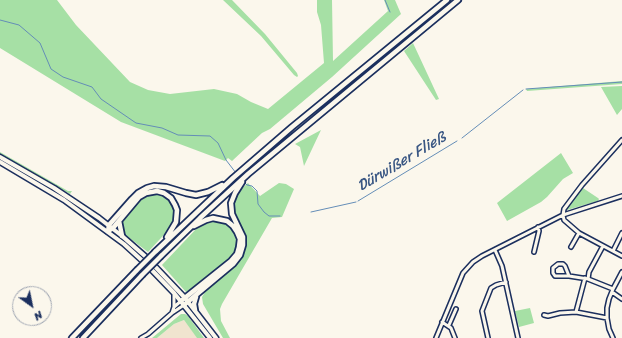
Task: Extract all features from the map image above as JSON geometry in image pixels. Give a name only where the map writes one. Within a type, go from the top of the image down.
[{"type":"highway","points":[[72,338],[162,245],[231,179],[447,0]]},
{"type":"highway","points":[[83,338],[142,275],[188,229],[239,184],[248,174],[458,0]]},
{"type":"highway","points":[[108,231],[136,195],[147,188],[158,186],[186,193],[199,194],[211,191],[231,179]]},
{"type":"highway","points":[[185,301],[196,295],[233,264],[241,252],[243,245],[242,235],[233,216],[231,206],[233,195],[239,184]]},
{"type":"highway","points":[[111,227],[119,221],[133,203],[142,195],[152,192],[165,194],[174,202],[177,215],[175,224],[162,245]]},
{"type":"highway","points":[[185,301],[231,261],[237,254],[240,243],[236,229],[230,222],[220,218],[210,219],[188,229]]},
{"type":"highway","points":[[119,221],[122,236]]},
{"type":"highway","points":[[195,310],[194,302],[196,295]]},
{"type":"main road","points":[[0,157],[54,188],[122,236],[146,257],[185,301],[210,338]]},
{"type":"main road","points":[[0,162],[64,200],[108,231],[147,265],[174,293],[195,310],[216,338]]},
{"type":"street","points":[[622,140],[582,185],[564,208],[563,215],[564,220],[579,233],[622,256]]},
{"type":"street","points":[[436,338],[463,274],[473,262],[563,215],[622,196]]},
{"type":"street","points":[[534,252],[539,231],[538,227]]},
{"type":"street","points":[[571,247],[579,233]]},
{"type":"street","points":[[613,251],[622,233]]},
{"type":"street","points":[[576,312],[589,272],[603,246]]},
{"type":"street","points":[[495,250],[502,266],[518,338]]},
{"type":"street","points":[[569,276],[563,264],[558,264],[553,268],[553,273],[555,276],[587,278],[612,290],[622,299]]},
{"type":"street","points":[[613,338],[609,329],[607,318],[609,299],[612,290],[622,272]]},
{"type":"street","points":[[488,338],[482,310],[491,288],[506,282]]},
{"type":"street","points":[[172,313],[174,307],[174,293]]},
{"type":"street","points":[[174,307],[185,301]]},
{"type":"street","points":[[141,338],[148,334],[185,301]]},
{"type":"street","points":[[449,325],[456,309]]},
{"type":"street","points":[[544,315],[548,316],[576,312],[607,318]]},
{"type":"street","points":[[442,322],[449,325],[455,338]]},
{"type":"shaded area","points":[[184,320],[198,338],[157,338],[174,324]]},
{"type":"green space","points":[[0,0],[57,0],[76,25],[130,82],[148,90],[170,94],[214,89],[237,94],[268,109],[324,63],[321,25],[317,12],[317,0],[332,0],[333,61],[388,11],[384,0],[395,0],[401,14],[332,77],[270,129],[262,133],[232,161],[228,158],[225,161],[121,122],[0,48]]},
{"type":"green space","points":[[223,0],[232,0],[265,34],[297,73],[297,77],[261,36]]},
{"type":"green space","points":[[413,43],[439,99],[436,100],[404,51]]},
{"type":"green space","points":[[622,81],[622,84],[527,91],[526,89]]},
{"type":"green space","points":[[622,86],[622,109],[617,115],[601,87]]},
{"type":"green space","points":[[321,130],[304,166],[300,147],[295,144]]},
{"type":"green space","points":[[0,152],[68,191],[72,191],[70,194],[0,155]]},
{"type":"green space","points":[[561,153],[573,173],[563,179],[541,202],[507,221],[497,203]]},
{"type":"green space","points":[[248,183],[260,196],[279,183],[286,184],[294,189],[282,217],[272,218],[222,304],[220,309],[221,321],[230,338],[223,338],[203,304],[202,297],[207,289],[234,265],[245,235],[235,214],[233,202],[234,197]]},
{"type":"green space","points":[[583,188],[598,198],[598,201],[567,210],[566,208]]},
{"type":"green space","points":[[159,194],[169,199],[174,206],[176,213],[173,225],[148,252],[124,234],[122,223],[123,219],[132,208],[141,200],[150,195]]},
{"type":"green space","points":[[214,219],[225,222],[236,233],[238,243],[234,257],[220,266],[196,287],[186,292],[162,265],[198,227],[209,220]]},
{"type":"green space","points":[[530,308],[534,323],[519,327],[515,311]]},
{"type":"green space","points":[[181,314],[188,316],[204,338],[197,338],[184,320],[174,324],[157,338],[152,338]]},
{"type":"waterway","points":[[385,0],[390,12]]},
{"type":"waterway","name":"Dürwißer Fließ","points":[[0,20],[19,25],[40,43],[51,69],[63,77],[92,87],[101,99],[136,123],[162,128],[178,135],[210,136],[218,143],[226,160],[236,173]]},
{"type":"waterway","name":"Dürwißer Fließ","points":[[526,89],[622,82]]},
{"type":"waterway","name":"Dürwißer Fließ","points":[[462,138],[523,90]]},
{"type":"waterway","name":"Dürwißer Fließ","points":[[358,201],[457,141]]},
{"type":"waterway","name":"Dürwißer Fließ","points":[[243,181],[257,191],[258,204],[264,212],[269,216],[280,216]]},
{"type":"waterway","name":"Dürwißer Fließ","points":[[311,212],[356,202]]}]
